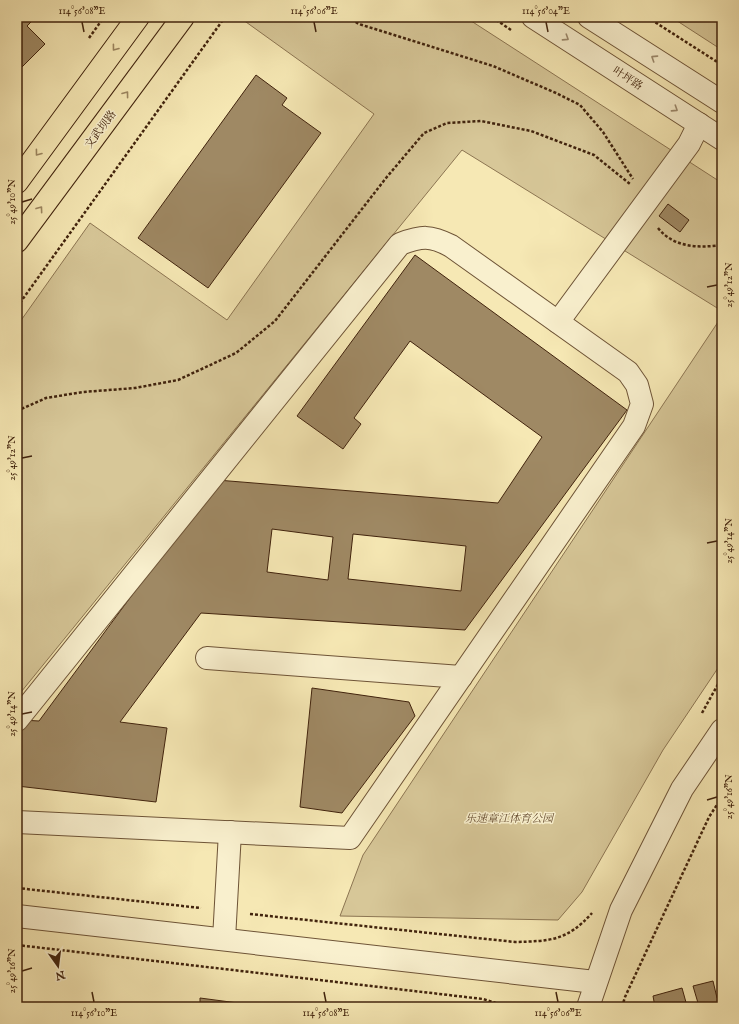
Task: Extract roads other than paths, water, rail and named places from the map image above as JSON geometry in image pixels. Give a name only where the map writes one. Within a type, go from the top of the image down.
[{"type":"main road","points":[[17,182],[138,17]]},
{"type":"main road","name":"文武坝路","points":[[17,241],[183,17]]},
{"type":"street","name":"叶坪路","points":[[533,17],[722,139]]},
{"type":"street","points":[[589,17],[722,102]]},
{"type":"street","points":[[558,322],[689,144],[699,124]]},
{"type":"street","points":[[17,720],[400,244],[420,237],[437,239],[451,246],[628,372],[637,386],[642,404],[634,426],[350,838],[17,822]]},
{"type":"street","points":[[207,658],[461,678]]},
{"type":"street","points":[[588,1007],[595,982],[621,910],[682,789],[722,730]]},
{"type":"street","points":[[224,939],[230,832]]},
{"type":"street","points":[[17,916],[595,982]]},
{"type":"park label","name":"乐速章江体育公园","points":[[509,818]]}]
